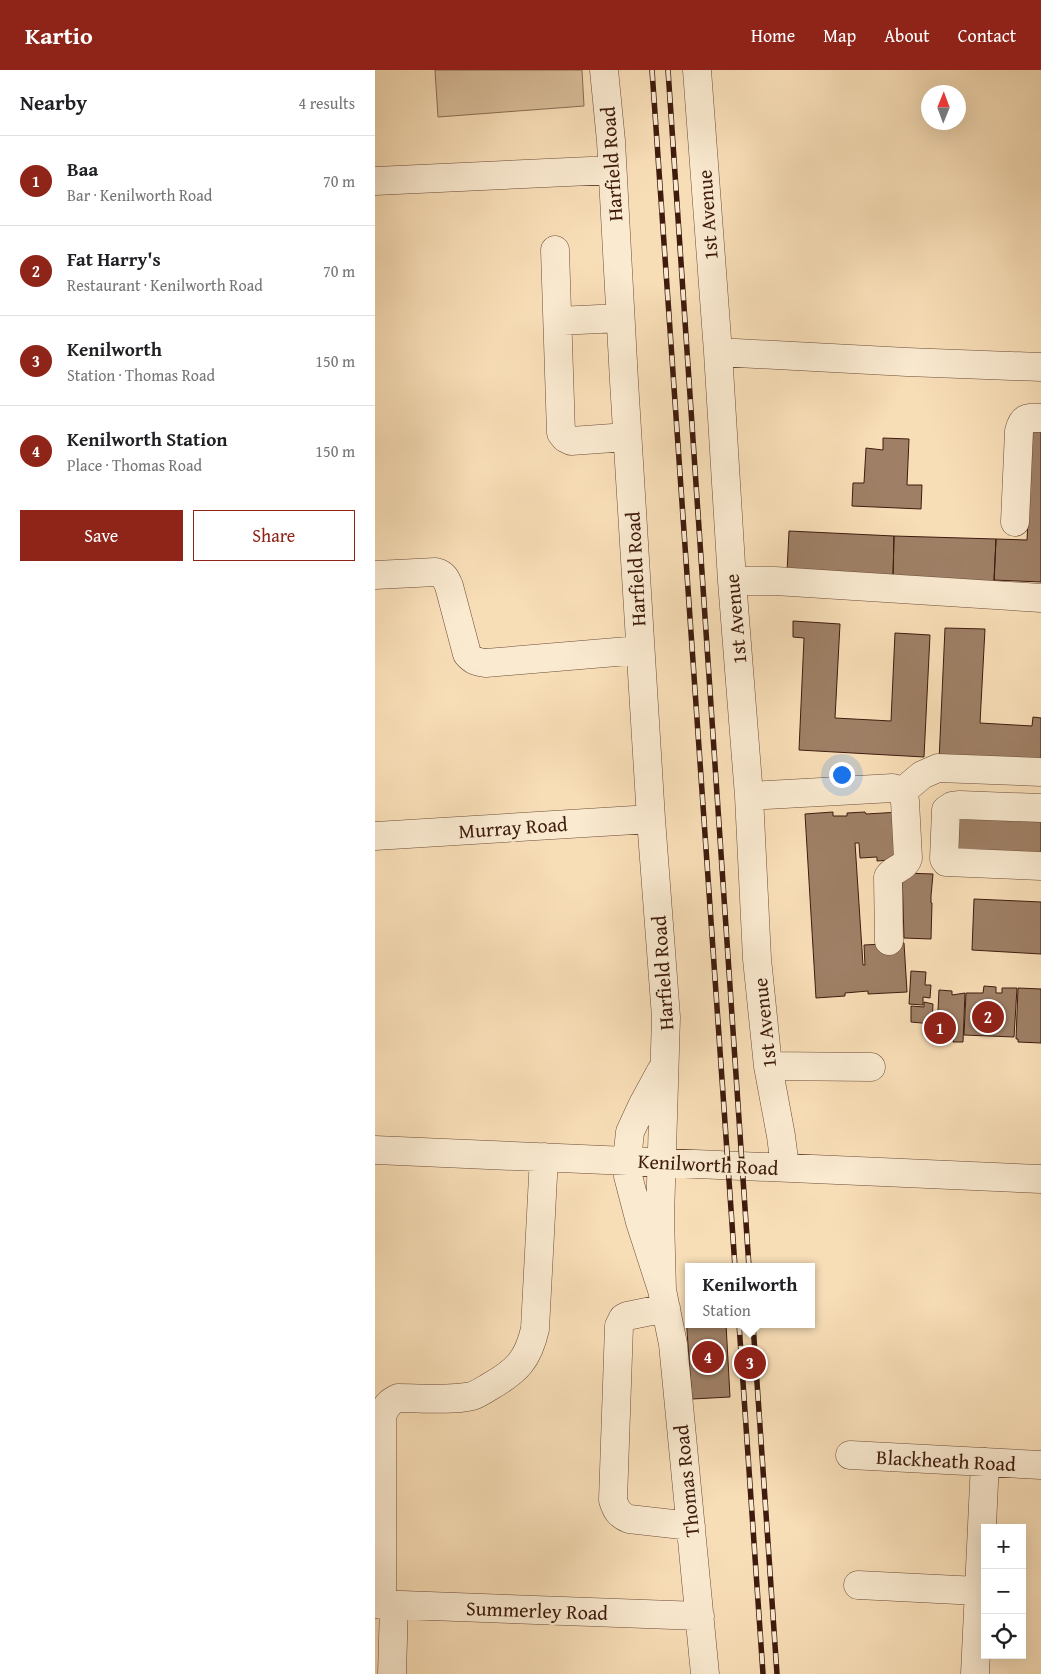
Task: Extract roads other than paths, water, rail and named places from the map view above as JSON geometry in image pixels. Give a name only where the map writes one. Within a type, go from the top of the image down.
[{"type":"street","name":"Harfield Road","points":[[604,70],[613,170],[640,650],[666,1017],[661,1162]]},
{"type":"street","name":"1st Avenue","points":[[697,70],[718,352],[731,581],[749,796],[757,959],[768,1066],[785,1167]]},
{"type":"street","points":[[375,181],[613,170]]},
{"type":"street","points":[[555,250],[561,433],[571,441],[627,437]]},
{"type":"street","points":[[558,321],[620,318]]},
{"type":"street","points":[[718,352],[1041,367]]},
{"type":"street","points":[[1015,522],[1019,431],[1022,421],[1026,418],[1041,418]]},
{"type":"street","points":[[375,575],[436,572],[445,577],[465,648],[472,659],[478,662],[640,650]]},
{"type":"street","points":[[731,581],[775,581],[1041,598]]},
{"type":"street","points":[[902,792],[922,775],[938,768],[1041,772]]},
{"type":"street","points":[[749,796],[893,788],[902,792],[905,801],[908,858],[903,866],[890,873],[888,877],[889,940]]},
{"type":"street","points":[[1041,808],[960,805],[948,807],[946,810],[944,859],[946,862],[1041,866]]},
{"type":"street","name":"Murray Road","points":[[375,836],[651,819]]},
{"type":"street","points":[[768,1066],[871,1067]]},
{"type":"street","name":"Harfield Road","points":[[627,1160],[631,1132],[642,1106],[663,1067]]},
{"type":"street","name":"Kenilworth Road","points":[[375,1150],[1041,1179]]},
{"type":"street","points":[[392,1674],[384,1605],[382,1416],[385,1406],[399,1398],[459,1398],[474,1395],[507,1377],[523,1361],[531,1345],[535,1329],[544,1157]]},
{"type":"street","name":"Thomas Road","points":[[627,1160],[628,1176],[664,1299],[673,1344],[705,1674]]},
{"type":"street","name":"Thomas Road","points":[[661,1162],[660,1217],[664,1299]]},
{"type":"street","points":[[664,1299],[623,1318],[619,1326],[613,1500],[617,1511],[629,1519],[691,1526]]},
{"type":"street","name":"Blackheath Road","points":[[850,1456],[1041,1465]]},
{"type":"street","points":[[975,1674],[985,1462]]},
{"type":"street","points":[[858,1585],[978,1591]]},
{"type":"street","name":"Summerley Road","points":[[384,1605],[700,1616]]},
{"type":"railway","points":[[652,70],[735,1263]]},
{"type":"railway","points":[[668,70],[749,1263]]},
{"type":"railway","points":[[739,1328],[763,1674]]},
{"type":"railway","points":[[753,1328],[777,1674]]},
{"type":"place","name":"Fat Harry's","points":[[988,1017]]},
{"type":"place","name":"Baa","points":[[940,1028]]},
{"type":"place","name":"Kenilworth Station","points":[[708,1357]]},
{"type":"place","name":"Kenilworth","points":[[750,1363]]}]
